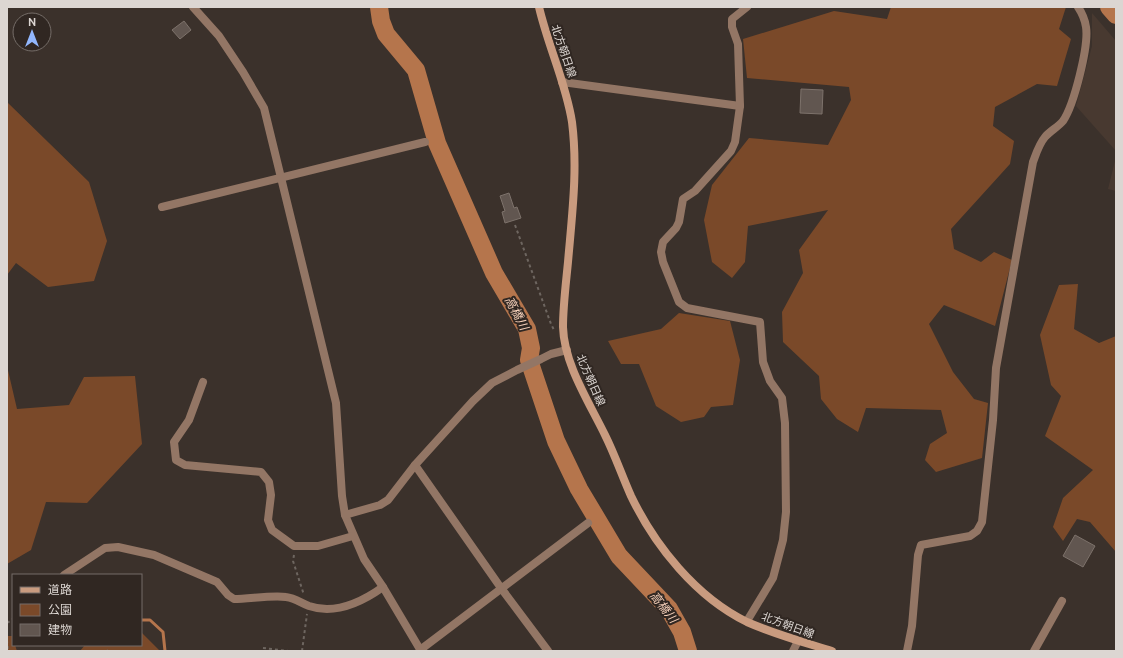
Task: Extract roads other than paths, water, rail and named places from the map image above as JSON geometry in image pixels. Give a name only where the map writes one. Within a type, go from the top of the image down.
[{"type":"main road","name":"北方朝日線","points":[[538,7],[543,27],[562,82],[572,123],[575,162],[573,210],[563,328],[566,350],[573,370],[613,451],[632,496],[649,527],[672,561],[697,588],[721,606],[747,621],[798,641],[832,651]]},
{"type":"street","points":[[193,7],[219,36],[243,72],[264,108],[336,403],[342,496],[345,515],[364,558],[421,651],[501,588],[588,523]]},
{"type":"street","points":[[747,7],[732,19],[732,27],[738,44],[740,106],[735,142],[731,151],[695,191],[683,199],[679,222],[676,228],[663,242],[661,252],[663,262],[679,302],[687,308],[760,322],[763,362],[770,381],[782,398],[785,423],[786,512],[783,540],[773,578],[747,621]]},
{"type":"street","points":[[907,651],[912,626],[918,555],[921,545],[970,536],[977,531],[982,522],[993,420],[996,368],[1033,162],[1038,148],[1045,137],[1063,121],[1074,98],[1086,45],[1086,27],[1078,7]]},
{"type":"street","points":[[562,82],[740,106]]},
{"type":"street","points":[[162,207],[425,142]]},
{"type":"street","points":[[345,515],[380,505],[388,500],[415,465],[473,401],[492,383],[551,354],[566,350]]},
{"type":"street","points":[[203,382],[188,420],[174,442],[176,460],[185,465],[261,472],[269,482],[271,495],[268,520],[272,530],[294,546],[318,546],[354,536]]},
{"type":"street","points":[[415,465],[501,588],[548,651]]},
{"type":"street","points":[[66,574],[105,548],[118,547],[154,556],[217,582],[228,595],[234,599],[286,597],[300,600],[308,605],[324,609],[341,607],[367,598],[383,587]]},
{"type":"street","points":[[1034,651],[1062,601]]},
{"type":"street","points":[[793,651],[798,641]]},
{"type":"waterway","name":"高橋川","points":[[379,7],[381,21],[386,34],[416,70],[437,143],[494,273],[527,329],[531,348],[529,360],[556,441],[579,489],[619,556],[669,609],[682,632],[688,651]]},
{"type":"waterway","points":[[1109,7],[1116,15]]},
{"type":"waterway","points":[[142,620],[150,620],[163,632],[165,651]]}]
